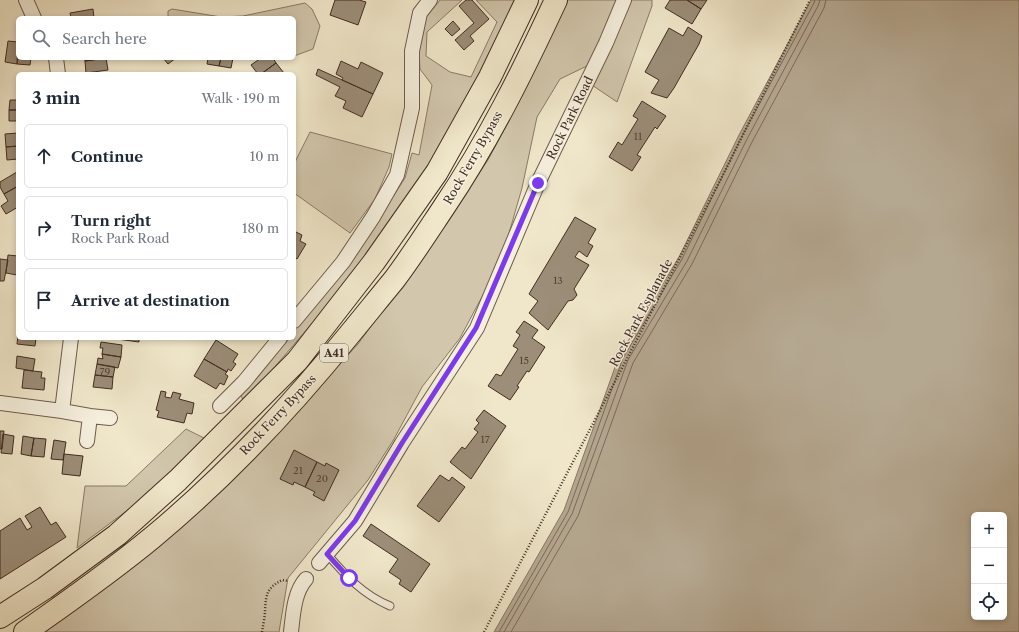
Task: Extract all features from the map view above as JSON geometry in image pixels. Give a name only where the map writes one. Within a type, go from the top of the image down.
[{"type":"highway","name":"Rock Ferry Bypass","points":[[0,617],[45,588],[117,535],[178,480],[297,361],[374,262],[437,172],[490,77],[527,0]]},
{"type":"highway","name":"Rock Ferry Bypass","points":[[25,632],[100,579],[160,531],[218,478],[282,414],[324,365],[395,279],[445,206],[490,133],[531,54],[556,0]]},
{"type":"street","points":[[26,0],[33,16]]},
{"type":"street","points":[[296,319],[343,262],[373,217],[398,175],[412,108],[412,51],[420,12],[430,0]]},
{"type":"street","name":"Rock Park Road","points":[[323,559],[355,521],[402,443],[476,328],[538,183],[606,43],[624,0]]},
{"type":"street","points":[[56,60],[58,72]]},
{"type":"street","points":[[62,412],[71,340]]},
{"type":"street","points":[[220,406],[244,382],[278,340]]},
{"type":"street","points":[[0,403],[110,418]]},
{"type":"street","points":[[87,441],[90,416]]},
{"type":"street","points":[[291,632],[293,610],[304,581]]},
{"type":"lane","points":[[323,559],[339,568],[361,589],[377,600],[390,606]]},
{"type":"path","name":"Rock Park Esplanade","points":[[484,632],[720,182],[810,0]]},
{"type":"path","points":[[262,632],[265,599],[274,584],[282,580],[304,581]]},
{"type":"shaded area","points":[[440,0],[462,0],[427,32],[426,56],[450,72],[471,77],[497,22],[476,0],[515,0],[483,66],[432,160],[399,212],[343,286],[244,403],[241,395],[287,340],[296,340],[296,325],[366,239],[405,178],[412,153],[419,155],[432,85],[420,69],[419,50],[424,19]]},
{"type":"shaded area","points":[[567,0],[652,0],[652,6],[617,102],[589,83],[589,65],[560,79],[537,117],[522,188],[501,261],[460,338],[422,387],[394,439],[368,480],[288,578],[279,632],[37,632],[282,427],[358,344],[424,254],[488,160],[528,84]]},
{"type":"shaded area","points":[[305,3],[312,9],[320,26],[313,49],[296,55],[296,16],[243,16]]},
{"type":"shaded area","points":[[172,9],[215,16],[168,16],[168,11]]},
{"type":"shaded area","points":[[310,132],[392,154],[389,167],[375,199],[350,233],[296,194],[296,160]]},
{"type":"shaded area","points":[[186,429],[206,439],[145,497],[77,548],[85,486],[126,486]]},
{"type":"water","points":[[811,0],[1019,0],[1019,632],[494,632],[564,510],[619,356],[679,257],[739,135]]},
{"type":"building","points":[[335,0],[359,0],[366,2],[358,25],[330,15]]},
{"type":"building","points":[[466,0],[472,0],[489,19],[470,36],[474,41],[464,50],[455,40],[474,23],[459,6]]},
{"type":"building","points":[[670,0],[687,0],[701,9],[692,24],[665,8]]},
{"type":"building","points":[[687,0],[707,0],[701,9]]},
{"type":"building","points":[[93,9],[94,16],[71,16],[70,13]]},
{"type":"building","points":[[453,21],[460,29],[452,36],[445,29]]},
{"type":"building","points":[[688,27],[702,36],[699,44],[667,98],[651,93],[659,80],[645,72],[669,28],[683,36]]},
{"type":"building","points":[[8,41],[16,42],[17,64],[5,62]]},
{"type":"building","points":[[18,60],[31,60],[30,65],[17,64]]},
{"type":"building","points":[[106,60],[108,70],[86,72],[85,61]]},
{"type":"building","points":[[165,60],[173,60],[168,64]]},
{"type":"building","points":[[208,60],[220,60],[219,66],[207,64]]},
{"type":"building","points":[[220,60],[233,60],[231,68],[219,66]]},
{"type":"building","points":[[258,60],[274,60],[276,63],[264,72],[256,72],[251,65]]},
{"type":"building","points":[[341,61],[358,69],[361,62],[383,73],[373,94],[342,80],[343,78],[336,74]]},
{"type":"building","points":[[276,63],[283,72],[264,72]]},
{"type":"building","points":[[318,69],[373,94],[362,117],[343,108],[346,101],[335,96],[340,87],[316,75]]},
{"type":"building","points":[[10,100],[16,100],[16,110],[9,110]]},
{"type":"building","points":[[642,101],[666,116],[657,129],[655,127],[637,155],[641,157],[632,171],[609,157],[618,142],[622,145],[638,119],[633,116]]},
{"type":"building","points":[[9,110],[16,110],[16,121],[9,121]]},
{"type":"building","points":[[16,133],[16,146],[6,147],[5,134]]},
{"type":"building","points":[[16,146],[16,159],[7,160],[6,147]]},
{"type":"building","points":[[16,173],[16,187],[4,194],[0,187],[0,182]]},
{"type":"building","points":[[16,187],[16,208],[6,214],[1,206],[8,201],[4,194]]},
{"type":"building","points":[[575,217],[596,229],[588,243],[593,246],[587,257],[579,251],[575,257],[589,265],[574,289],[577,295],[573,300],[568,301],[548,330],[529,313],[538,301],[529,294]]},
{"type":"building","points":[[296,232],[302,235],[300,241],[306,244],[297,259]]},
{"type":"building","points":[[8,255],[16,256],[16,275],[6,273]]},
{"type":"building","points":[[0,259],[8,260],[4,281],[0,281]]},
{"type":"building","points":[[524,321],[538,330],[532,338],[545,347],[529,372],[527,371],[517,386],[519,387],[510,400],[488,386],[496,374],[501,376],[518,349],[513,346],[520,335],[516,332]]},
{"type":"building","points":[[17,340],[36,340],[35,346],[17,344]]},
{"type":"building","points":[[124,340],[139,340],[139,342]]},
{"type":"building","points":[[216,340],[238,354],[233,362],[236,364],[231,371],[228,369],[227,372],[204,359]]},
{"type":"building","points":[[101,342],[122,345],[121,357],[102,354],[103,348],[100,348]]},
{"type":"building","points":[[102,354],[121,357],[118,368],[97,364],[98,358],[103,359]]},
{"type":"building","points":[[17,356],[35,359],[33,371],[16,368]]},
{"type":"building","points":[[204,359],[227,372],[225,374],[228,376],[224,385],[220,383],[216,389],[194,376]]},
{"type":"building","points":[[97,364],[115,367],[113,377],[95,375]]},
{"type":"building","points":[[24,370],[42,372],[41,378],[45,378],[44,390],[22,388]]},
{"type":"building","points":[[95,375],[113,377],[112,389],[93,387]]},
{"type":"building","points":[[161,391],[166,392],[165,397],[171,398],[173,392],[181,394],[179,399],[194,403],[192,414],[187,413],[184,423],[157,417],[159,411],[156,410]]},
{"type":"building","points":[[484,410],[506,426],[471,479],[450,462],[462,447],[465,449],[478,432],[474,429],[479,423],[476,420]]},
{"type":"building","points":[[0,431],[4,431],[2,449],[0,449]]},
{"type":"building","points":[[3,434],[14,436],[12,454],[1,453]]},
{"type":"building","points":[[23,436],[34,438],[31,456],[21,454]]},
{"type":"building","points":[[34,438],[46,439],[44,457],[31,456]]},
{"type":"building","points":[[54,440],[66,442],[63,460],[51,459]]},
{"type":"building","points":[[294,450],[317,462],[305,487],[294,482],[293,485],[280,479]]},
{"type":"building","points":[[64,454],[83,456],[80,476],[62,474]]},
{"type":"building","points":[[317,462],[325,466],[326,463],[339,470],[324,501],[313,495],[315,492],[305,487]]},
{"type":"building","points":[[440,475],[449,481],[452,477],[465,487],[439,522],[417,506]]},
{"type":"building","points":[[40,507],[51,525],[56,522],[66,537],[0,579],[0,531],[20,518],[27,530],[32,527],[25,516]]},
{"type":"building","points":[[371,524],[430,564],[411,592],[399,584],[401,580],[389,572],[398,559],[363,536]]},
{"type":"route","points":[[349,578],[327,554],[355,521],[402,443],[476,328],[538,183]]}]
